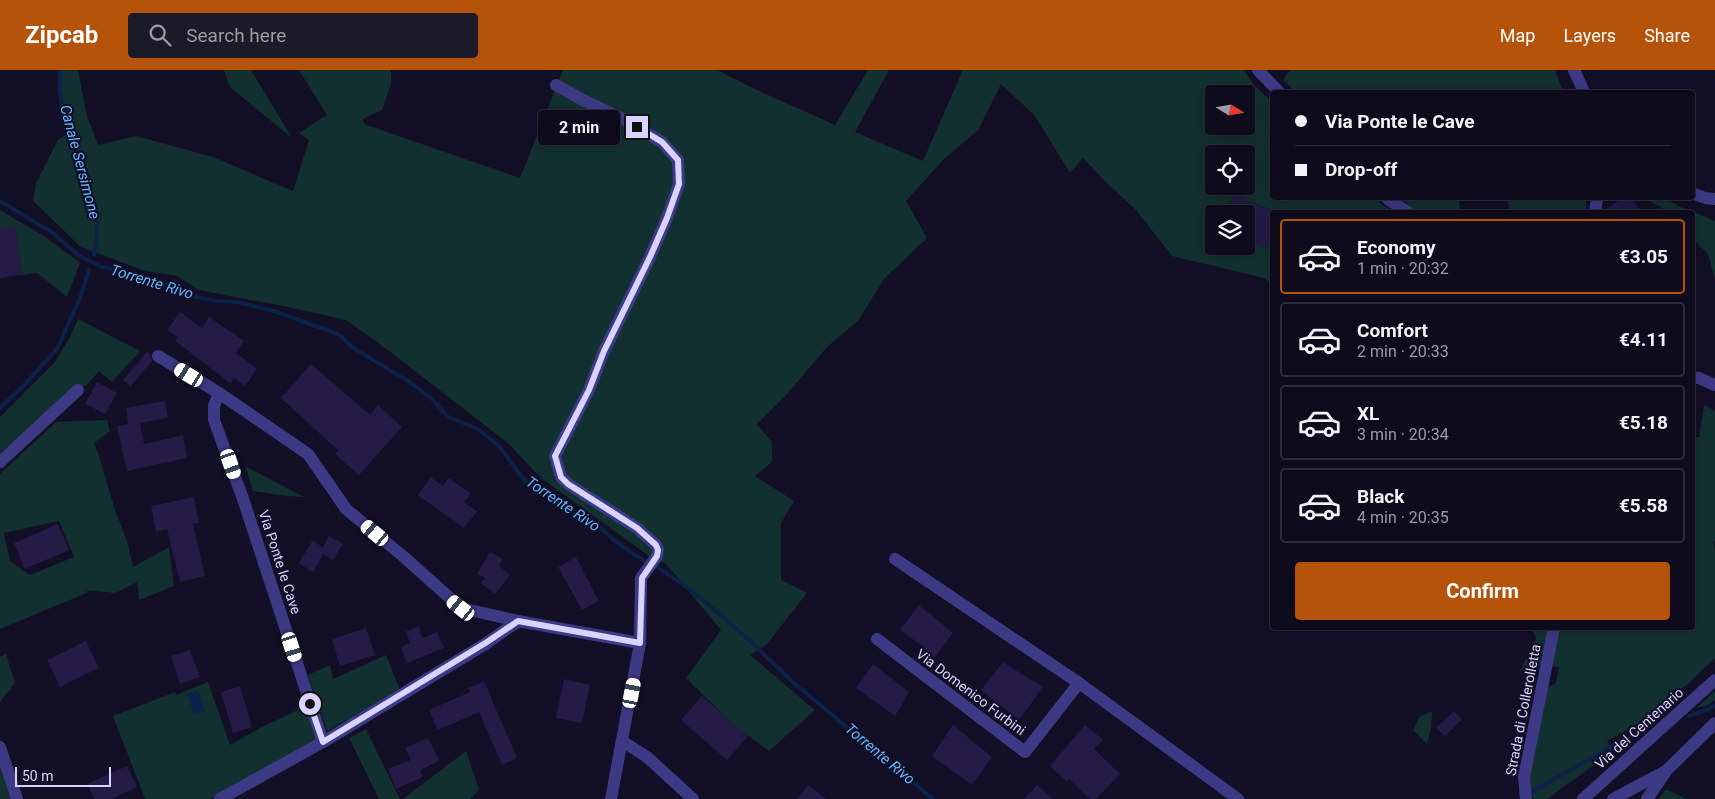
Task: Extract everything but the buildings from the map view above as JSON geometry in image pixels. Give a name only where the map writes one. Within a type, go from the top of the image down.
[{"type":"street","points":[[1258,70],[1277,90]]},
{"type":"street","points":[[1574,70],[1583,90]]},
{"type":"street","points":[[556,85],[662,142],[678,160],[679,184],[667,218],[604,351],[589,390],[555,456],[561,477],[568,484],[643,534],[656,545],[658,550],[656,557],[644,575],[640,643],[611,799]]},
{"type":"street","points":[[1695,194],[1715,199]]},
{"type":"street","points":[[1389,200],[1405,210]]},
{"type":"street","points":[[158,356],[219,393],[308,454],[346,509],[461,608],[518,621],[640,643]]},
{"type":"street","points":[[1695,377],[1715,385]]},
{"type":"street","points":[[0,462],[78,390]]},
{"type":"street","name":"Via Ponte le Cave","points":[[219,393],[214,406],[214,420],[239,488],[323,742]]},
{"type":"street","points":[[895,558],[1079,683],[1238,799]]},
{"type":"street","points":[[220,799],[323,742],[518,621]]},
{"type":"street","name":"Strada di Collerolletta","points":[[1526,799],[1524,794],[1524,777],[1554,630]]},
{"type":"street","name":"Via Domenico Furbini","points":[[876,639],[1025,752],[1079,683]]},
{"type":"street","name":"Via del Centenario","points":[[1583,799],[1715,680]]},
{"type":"street","points":[[1647,799],[1667,770],[1715,723]]},
{"type":"street","points":[[622,741],[647,757],[693,799]]},
{"type":"street","points":[[0,747],[17,799]]},
{"type":"street","points":[[1613,799],[1667,770]]},
{"type":"green space","points":[[62,70],[78,70],[87,116],[98,145],[136,136],[213,157],[293,191],[309,140],[299,133],[327,115],[299,70],[391,70],[391,84],[382,110],[363,119],[364,124],[520,178],[563,70],[717,70],[835,125],[868,70],[889,70],[855,132],[923,161],[962,72],[960,70],[1244,70],[1254,85],[1205,85],[1205,135],[1255,135],[1255,86],[1270,100],[1270,200],[1377,200],[1390,210],[1271,210],[1234,195],[1230,205],[1205,205],[1205,255],[1255,255],[1255,243],[1270,249],[1270,282],[1264,278],[1172,256],[1136,210],[1083,158],[1070,173],[1035,116],[1001,84],[978,130],[943,160],[906,201],[927,238],[884,279],[858,321],[827,347],[787,394],[757,424],[772,442],[772,462],[755,476],[794,501],[781,523],[781,580],[807,593],[766,645],[750,655],[815,710],[769,751],[734,725],[686,678],[721,630],[666,564],[649,556],[541,478],[509,444],[388,350],[346,320],[199,290],[177,276],[145,271],[81,247],[33,201],[36,183],[58,140],[65,135],[59,90]]},
{"type":"green space","points":[[224,70],[251,70],[292,138],[230,87]]},
{"type":"green space","points":[[1290,70],[1555,70],[1562,90],[1293,90],[1283,80]]},
{"type":"green space","points":[[1402,200],[1459,200],[1460,210],[1415,210]]},
{"type":"green space","points":[[1507,200],[1586,200],[1587,210],[1510,210]]},
{"type":"green space","points":[[1648,200],[1668,200],[1689,210],[1666,210]]},
{"type":"green space","points":[[0,210],[47,238],[80,263],[67,297],[37,273],[22,275],[15,227],[0,229]]},
{"type":"green space","points":[[1695,213],[1715,221],[1715,279],[1708,254],[1695,241]]},
{"type":"green space","points":[[78,319],[140,351],[112,382],[99,371],[86,386],[76,385],[0,453],[0,417],[54,363],[69,339]]},
{"type":"green space","points":[[1704,405],[1715,411],[1715,542],[1713,541],[1715,550],[1715,658],[1688,684],[1666,699],[1651,722],[1631,728],[1607,741],[1613,754],[1602,759],[1547,799],[1534,799],[1528,789],[1527,781],[1547,688],[1556,683],[1559,667],[1538,666],[1520,671],[1536,638],[1532,630],[1695,630],[1695,437],[1699,437]]},
{"type":"green space","points":[[107,420],[110,431],[94,443],[127,541],[133,567],[169,547],[174,586],[139,600],[137,582],[115,593],[85,590],[89,592],[0,629],[0,474],[56,422]],"holes":[[[59,521],[74,557],[30,575],[10,561],[4,533]]]},
{"type":"green space","points":[[245,466],[304,497],[253,491]]},
{"type":"green space","points":[[6,654],[15,683],[0,702],[0,657]]},
{"type":"green space","points":[[386,655],[400,690],[327,731],[308,675],[330,665],[333,679]]},
{"type":"green space","points":[[208,682],[230,745],[306,706],[317,741],[210,799],[145,799],[113,716],[175,692],[176,695]]},
{"type":"green space","points":[[1715,691],[1715,700],[1706,706],[1696,708]]},
{"type":"green space","points":[[1432,712],[1427,744],[1413,730],[1420,716]]},
{"type":"green space","points":[[366,729],[400,799],[379,799],[349,738]]},
{"type":"green space","points":[[466,751],[479,790],[470,799],[403,799]]},
{"type":"green space","points":[[0,764],[14,799],[0,799]]},
{"type":"green space","points":[[1666,789],[1687,799],[1659,799]]},
{"type":"water","points":[[198,690],[205,711],[194,715],[187,694]]},
{"type":"waterway","name":"Canale Sersimone","points":[[60,70],[62,105],[66,122],[89,192],[96,221],[97,235],[94,255]]},
{"type":"waterway","name":"Torrente Rivo","points":[[0,201],[53,233],[78,255],[102,267],[124,271],[160,282],[187,295],[216,301],[237,302],[277,312],[340,335],[352,347],[411,383],[432,399],[448,417],[478,429],[498,445],[526,482],[559,505],[588,517],[615,541],[665,572],[701,598],[794,683],[933,799]]},
{"type":"waterway","name":"Canale Sersimone","points":[[0,408],[57,349],[80,298],[89,270]]},
{"type":"waterway","points":[[1689,716],[1715,705]]},
{"type":"waterway","points":[[1530,793],[1635,733],[1647,729]]},
{"type":"route","points":[[310,704],[323,742],[518,621],[640,643],[642,578],[657,556],[658,550],[656,545],[637,528],[568,484],[561,477],[555,456],[589,390],[604,351],[650,257],[679,184],[678,160],[662,142],[637,127]]}]
